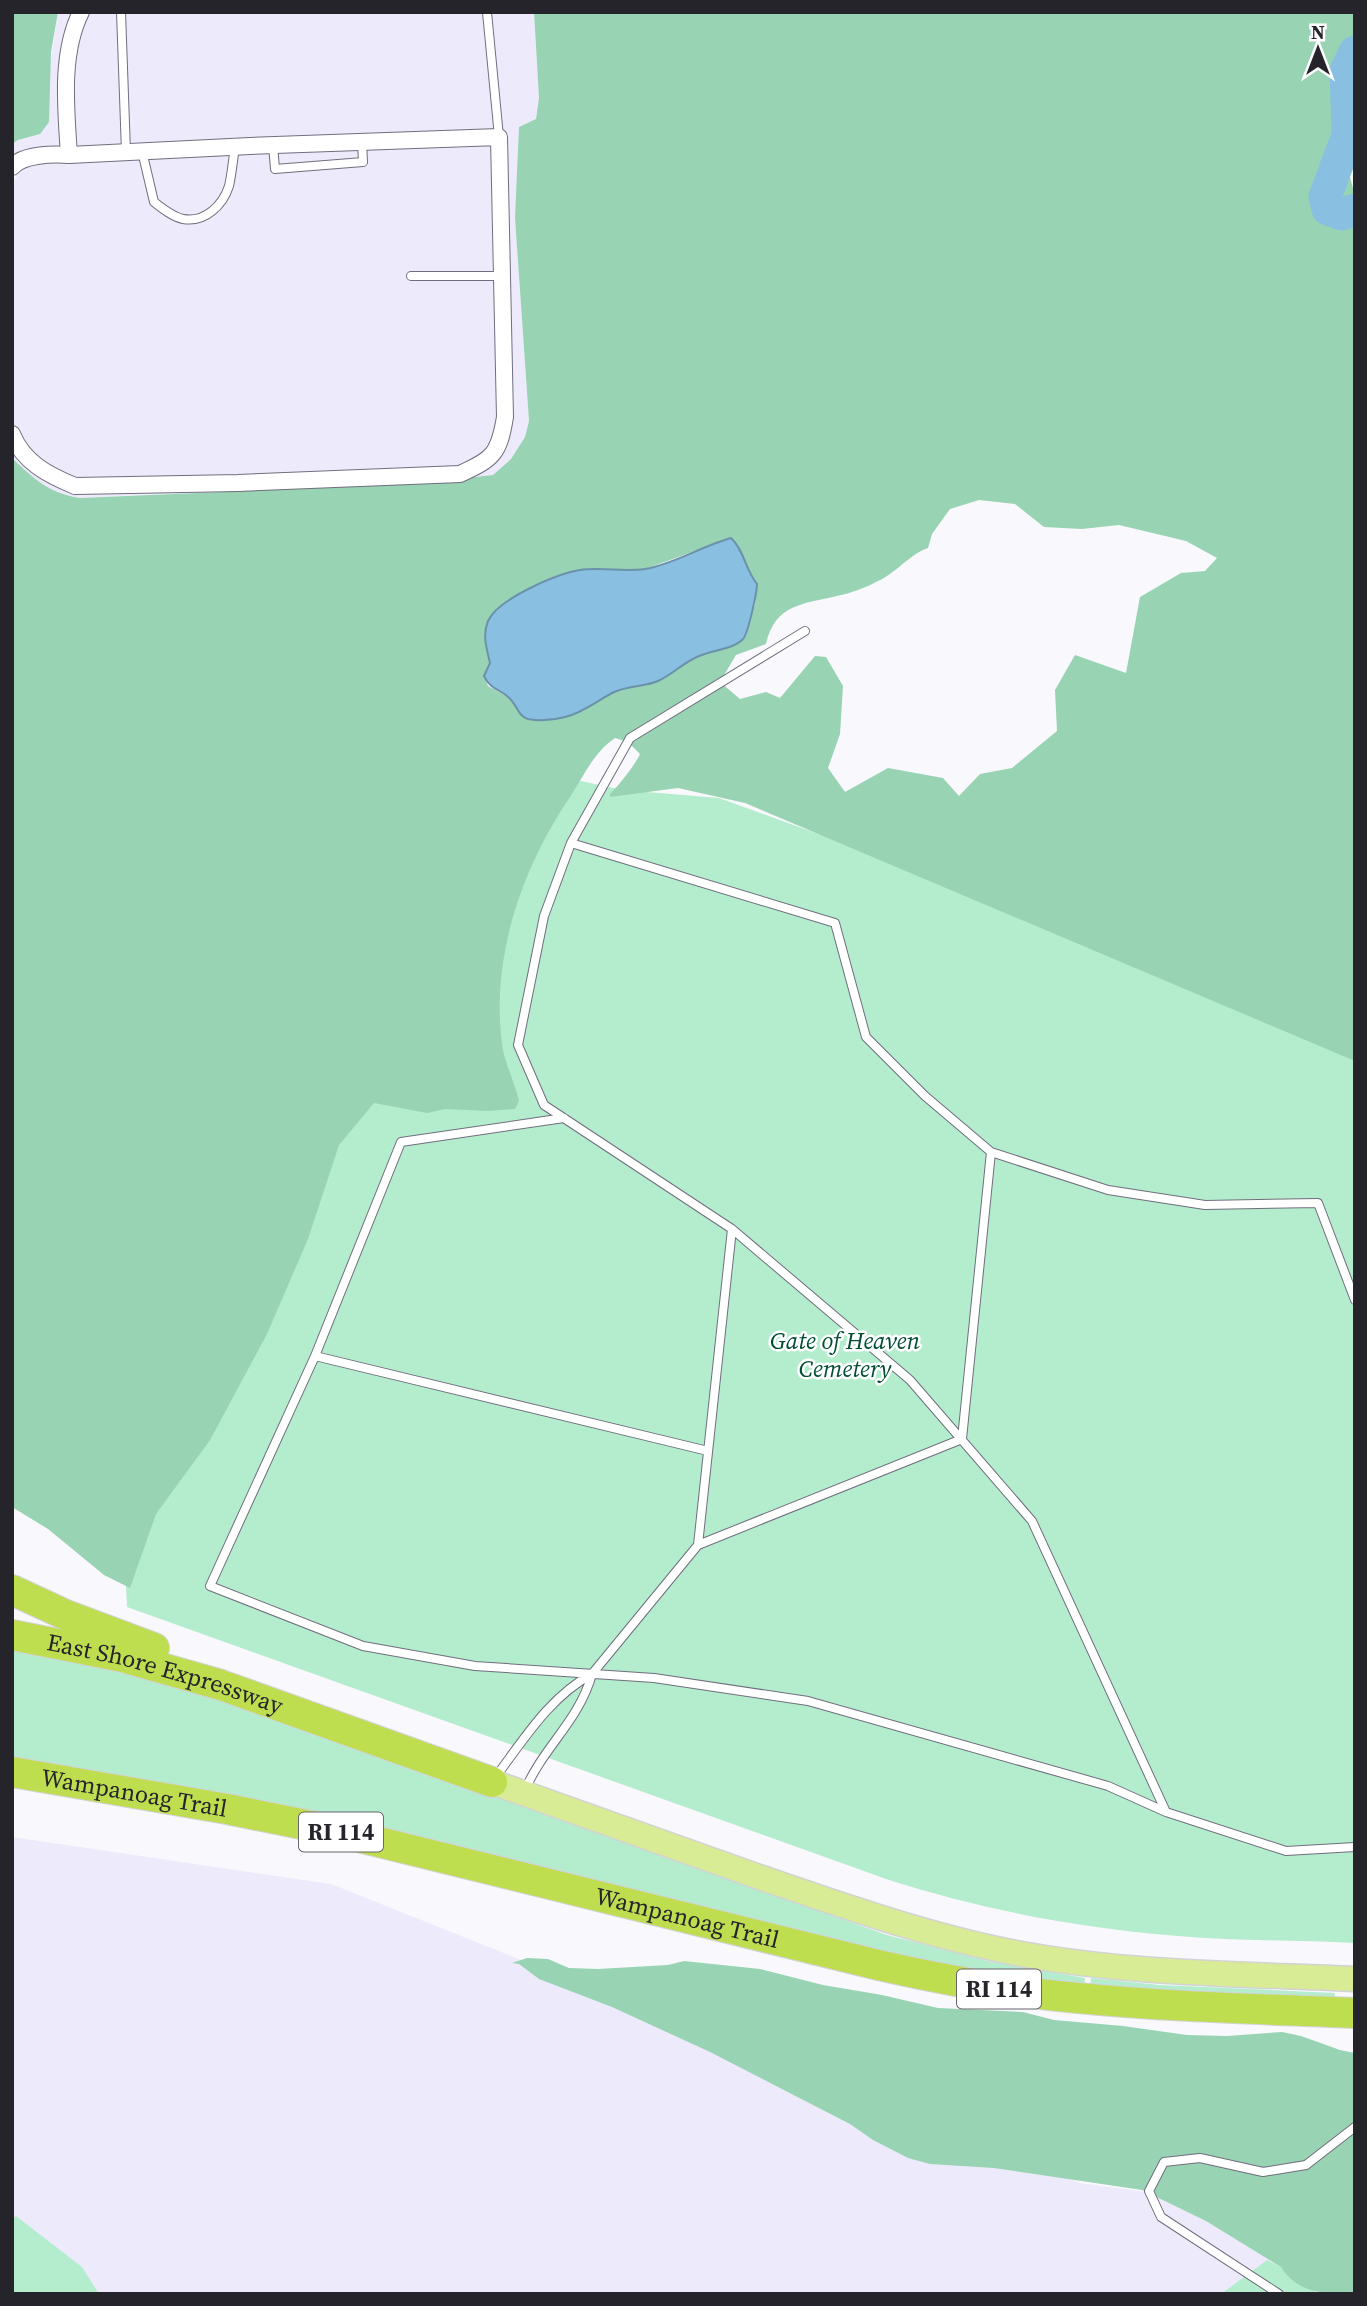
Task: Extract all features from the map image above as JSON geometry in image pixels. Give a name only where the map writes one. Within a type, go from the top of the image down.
[{"type":"highway","name":"RI 114","points":[[12,1590],[66,1615],[206,1669],[315,1718],[492,1782]]},
{"type":"highway","name":"East Shore Expressway","points":[[12,1635],[156,1665],[315,1718]]},
{"type":"highway","name":"Wampanoag Trail","points":[[17,1774],[227,1809],[348,1833],[878,1965],[961,1983],[1100,2000],[1355,2013]]},
{"type":"main road","name":"RI 114","points":[[492,1782],[871,1915],[978,1945],[1055,1960],[1121,1968],[1355,1979]]},
{"type":"street","points":[[69,155],[68,65],[71,38],[81,12]]},
{"type":"street","points":[[12,167],[16,162],[53,154],[499,137],[505,417],[502,439],[491,458],[460,474],[238,484],[75,486],[52,477],[31,463],[18,448],[12,434]]},
{"type":"lane","points":[[121,12],[134,152],[154,202],[185,220],[210,215],[223,200],[229,186],[234,146]]},
{"type":"lane","points":[[487,12],[499,137]]},
{"type":"lane","points":[[273,145],[275,169],[363,162],[362,142]]},
{"type":"lane","points":[[411,276],[502,276]]},
{"type":"lane","points":[[806,631],[630,738],[571,843],[544,916],[518,1045],[544,1105],[732,1229],[910,1380],[1032,1521],[1166,1812]]},
{"type":"lane","points":[[571,843],[835,923],[866,1037],[925,1096],[991,1152],[1108,1191],[1205,1205],[1318,1203],[1355,1300]]},
{"type":"lane","points":[[564,1118],[401,1142],[315,1356],[210,1586],[363,1646],[475,1666],[680,1681],[808,1701],[1108,1786],[1166,1812],[1286,1851],[1355,1847]]},
{"type":"lane","points":[[962,1439],[991,1152]]},
{"type":"lane","points":[[698,1545],[732,1229]]},
{"type":"lane","points":[[315,1356],[708,1451]]},
{"type":"lane","points":[[492,1782],[555,1700],[592,1674],[698,1545],[962,1439]]},
{"type":"lane","points":[[523,1793],[538,1763],[581,1706],[592,1674]]},
{"type":"lane","points":[[1279,2294],[1161,2217],[1149,2191],[1164,2162],[1200,2158],[1263,2172],[1306,2165],[1355,2127]]},
{"type":"shaded area","points":[[58,12],[534,12],[539,98],[536,119],[529,123],[515,218],[529,421],[525,437],[511,459],[493,475],[410,484],[80,498],[60,495],[35,481],[12,458],[12,179],[17,179],[12,161],[12,144],[40,134]]},
{"type":"shaded area","points":[[12,1837],[331,1884],[1080,2183],[1355,2220],[1355,2294],[12,2294]]},
{"type":"green space","points":[[12,12],[58,12],[51,52],[49,122],[40,134],[12,144]]},
{"type":"green space","points":[[534,12],[1355,12],[1355,58],[1346,83],[1341,122],[1343,152],[1355,195],[1355,1061],[745,803],[678,788],[610,797],[640,754],[628,742],[615,738],[584,773],[552,825],[524,885],[513,917],[505,950],[500,1017],[503,1050],[519,1101],[515,1109],[445,1109],[427,1113],[374,1103],[339,1145],[308,1239],[267,1334],[210,1440],[156,1514],[130,1588],[104,1575],[48,1529],[12,1507],[12,458],[43,484],[60,493],[80,498],[410,484],[493,475],[511,459],[525,437],[529,421],[515,218],[519,127],[536,119],[539,98]],"holes":[[[979,500],[1015,504],[1044,527],[1082,529],[1119,525],[1186,541],[1217,558],[1205,571],[1181,573],[1140,597],[1126,673],[1075,655],[1055,690],[1057,731],[1012,768],[980,774],[959,796],[943,778],[888,768],[845,792],[828,768],[840,734],[843,686],[826,657],[815,656],[780,698],[766,692],[740,699],[720,682],[736,655],[766,644],[770,631],[783,613],[802,604],[858,590],[885,578],[928,548],[932,534],[950,509]],[[731,538],[757,584],[755,605],[750,612],[746,636],[740,642],[683,663],[657,682],[614,692],[581,711],[552,720],[527,719],[521,715],[510,698],[488,686],[484,676],[536,586],[580,570],[645,569]]]},
{"type":"green space","name":"Gate of Heaven Cemetery","points":[[567,778],[623,790],[719,798],[1168,961],[1355,1050],[1355,1943],[1200,1938],[1141,1933],[1032,1916],[924,1891],[127,1607],[125,1565],[355,1104],[532,838]]},
{"type":"green space","points":[[12,1647],[199,1690],[887,1935],[988,1961],[1085,1978],[1084,1988],[942,1967],[12,1760]]},
{"type":"green space","points":[[527,1958],[548,1959],[569,1968],[668,1965],[684,1961],[760,1969],[823,1985],[938,2008],[1023,2012],[1054,2020],[1187,2035],[1227,2036],[1282,2032],[1355,2053],[1355,2294],[1323,2293],[1304,2287],[1296,2283],[1281,2267],[1206,2221],[1142,2190],[994,2168],[930,2164],[908,2158],[873,2140],[850,2124],[710,2052],[612,2007],[539,1979],[519,1964],[512,1963]]},
{"type":"green space","points":[[1091,1978],[1160,1985],[1335,1993],[1334,2001],[1090,1988]]},
{"type":"green space","points":[[16,2216],[82,2267],[99,2294],[12,2294],[12,2219]]},
{"type":"green space","points":[[1267,2260],[1281,2267],[1318,2294],[1221,2294]]},
{"type":"water","points":[[731,538],[757,584],[747,629],[739,642],[704,654],[658,681],[618,690],[577,713],[556,719],[525,718],[508,696],[490,685],[484,676],[490,663],[486,648],[486,626],[494,613],[515,596],[570,572],[588,569],[645,569]]},
{"type":"waterway","points":[[1355,52],[1346,71],[1348,135],[1325,197],[1328,209],[1342,214],[1355,210]]}]
